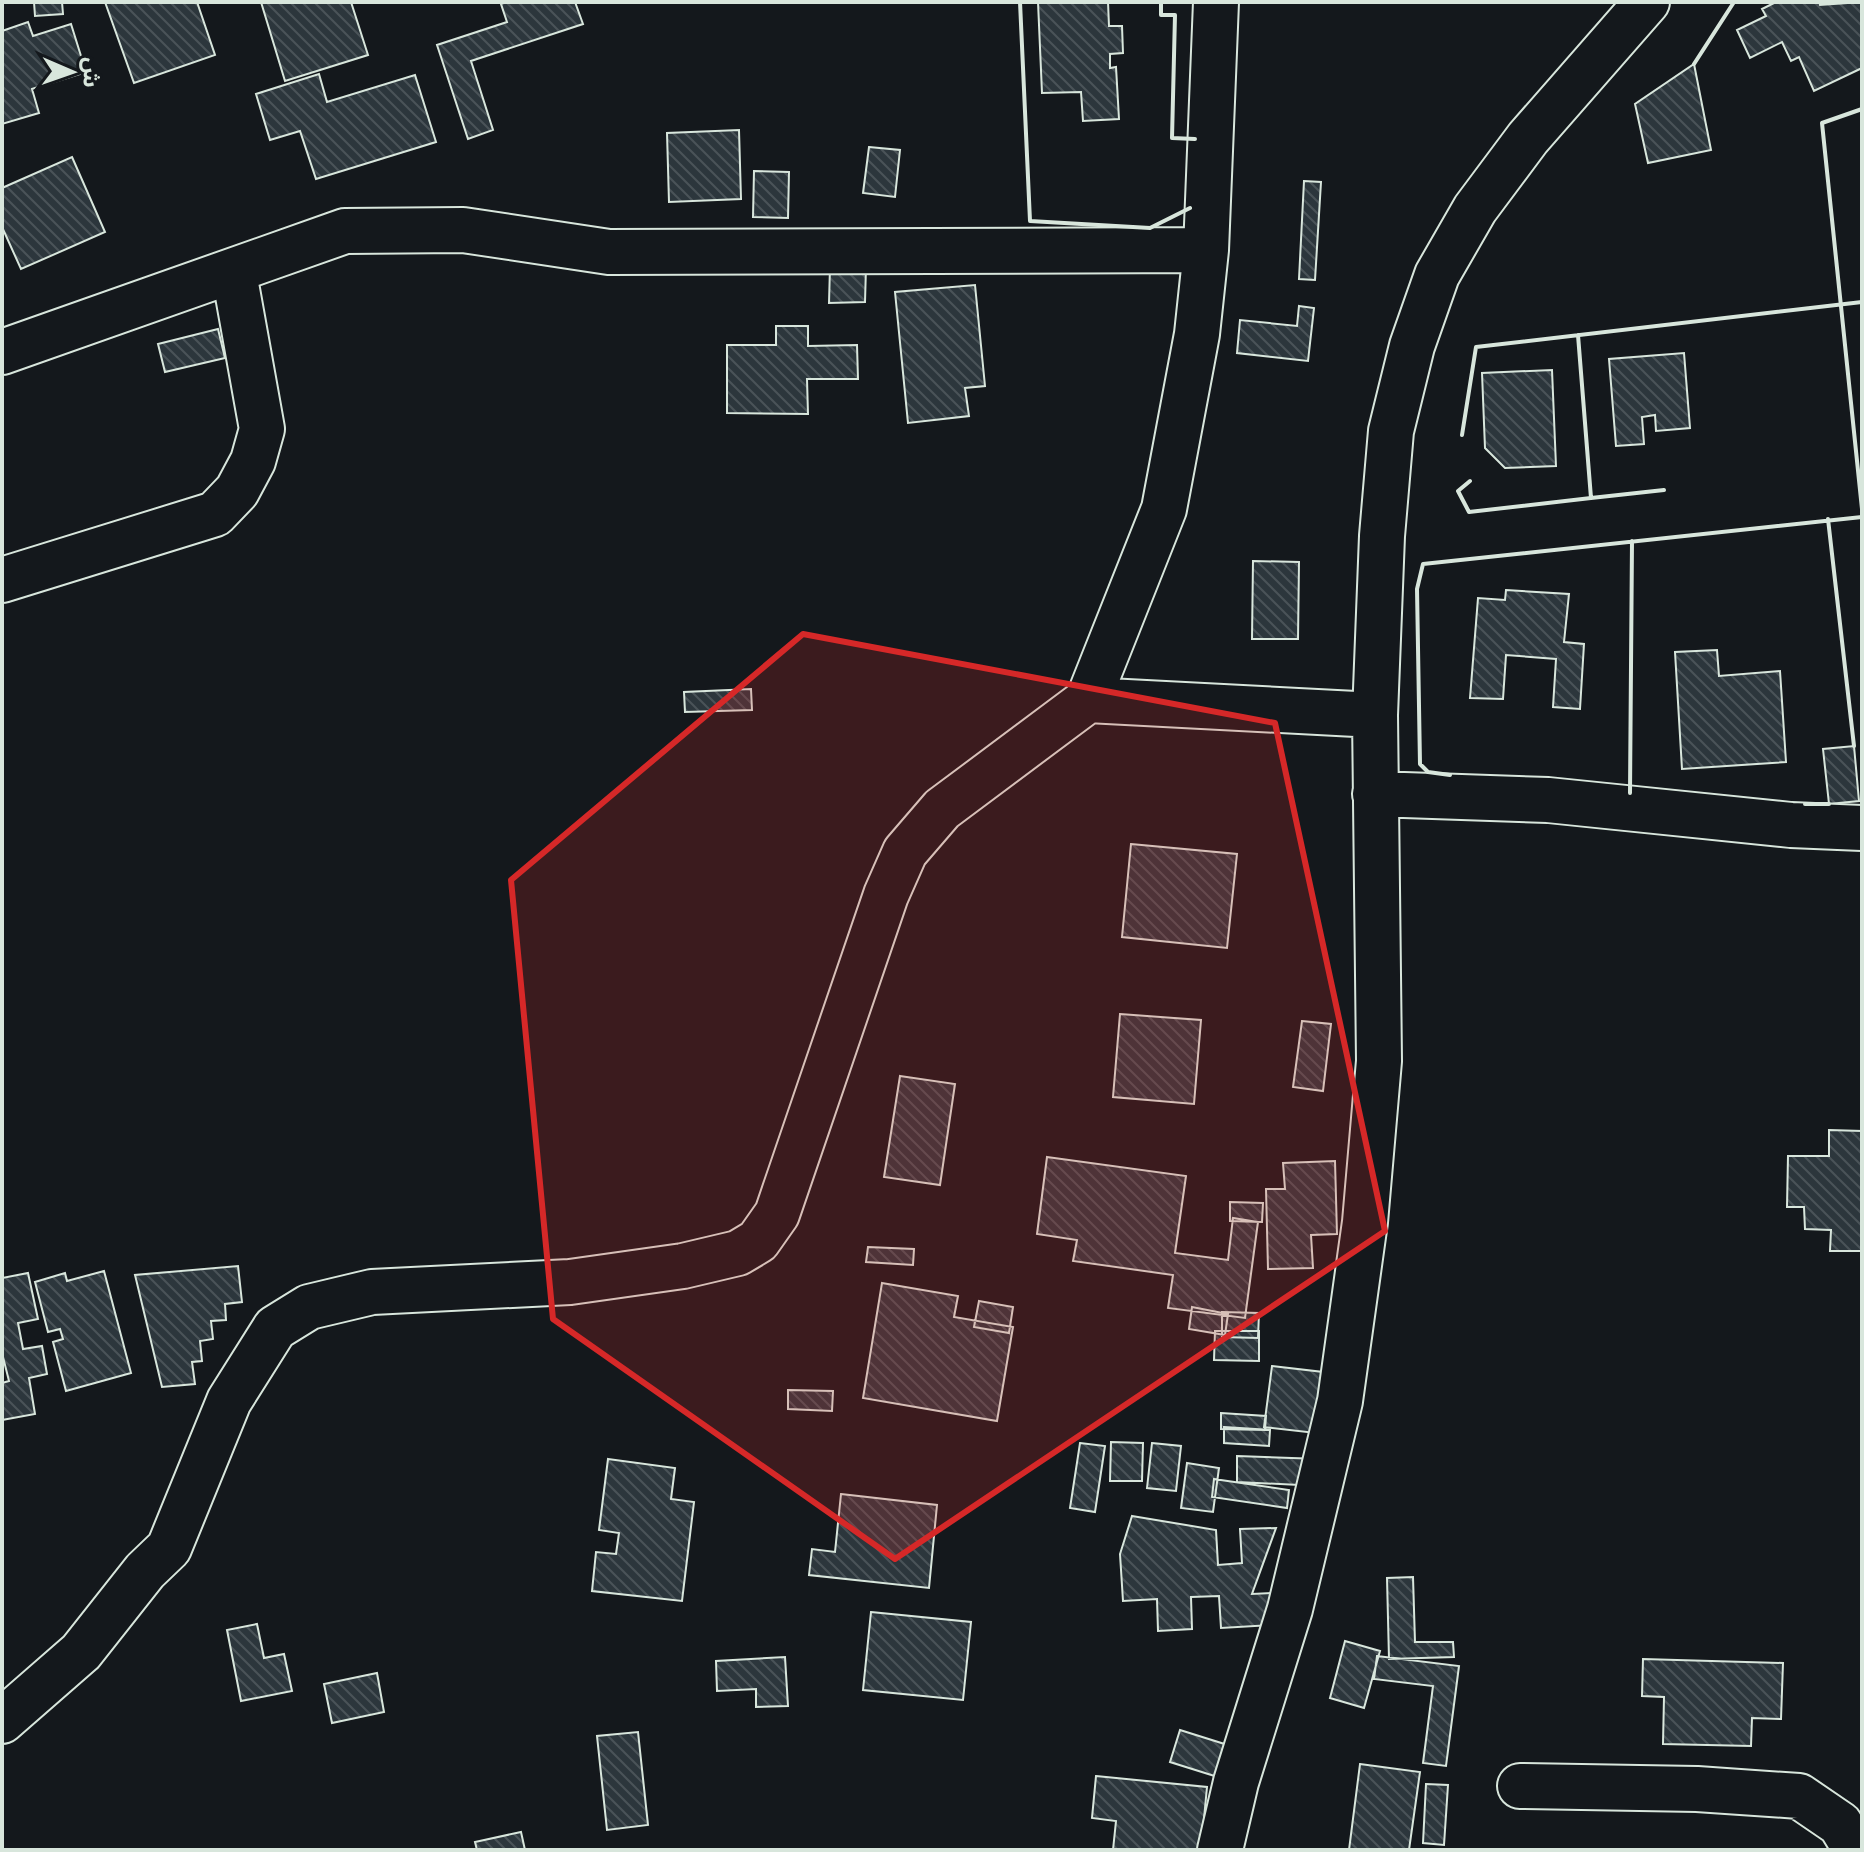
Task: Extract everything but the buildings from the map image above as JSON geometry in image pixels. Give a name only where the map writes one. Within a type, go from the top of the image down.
[{"type":"street","points":[[2,1721],[81,1652],[145,1571],[169,1548],[229,1401],[275,1328],[309,1307],[372,1292],[570,1282],[683,1266],[738,1253],[758,1241],[777,1214],[886,895],[905,852],[958,794],[1088,700],[1164,509],[1197,334],[1206,250],[1216,2]]},
{"type":"street","points":[[1220,1850],[1236,1782],[1290,1609],[1340,1401],[1365,1222],[1379,1061],[1375,715],[1382,536],[1391,431],[1412,346],[1437,275],[1475,209],[1528,138],[1647,2]]},
{"type":"street","points":[[2,352],[234,273],[345,231],[463,230],[609,252],[1206,250]]},
{"type":"street","points":[[2,580],[215,514],[231,500],[253,461],[262,429],[234,273]]},
{"type":"street","points":[[1088,700],[1375,715]]},
{"type":"street","points":[[1375,794],[1548,800],[1791,825],[1862,828]]},
{"type":"street","points":[[1520,1786],[1697,1789],[1799,1796],[1840,1824],[1856,1850]]},
{"type":"highlighted area","points":[[803,634],[1275,723],[1385,1231],[895,1559],[553,1319],[511,880]]},
{"type":"wall","points":[[1020,2],[1030,221],[1150,228],[1190,208]]},
{"type":"wall","points":[[1161,2],[1161,15],[1175,15],[1172,138],[1195,139]]},
{"type":"wall","points":[[1694,64],[1734,2]]},
{"type":"wall","points":[[1862,109],[1822,123],[1862,509]]},
{"type":"wall","points":[[1462,435],[1476,347],[1862,302]]},
{"type":"wall","points":[[1470,481],[1458,491],[1469,512],[1591,498],[1578,335]]},
{"type":"wall","points":[[1591,498],[1664,490]]},
{"type":"wall","points":[[1450,775],[1428,772],[1420,764],[1417,589],[1423,564],[1862,517]]},
{"type":"wall","points":[[1828,519],[1854,746]]},
{"type":"wall","points":[[1630,793],[1632,541]]},
{"type":"wall","points":[[1805,804],[1829,804]]}]
